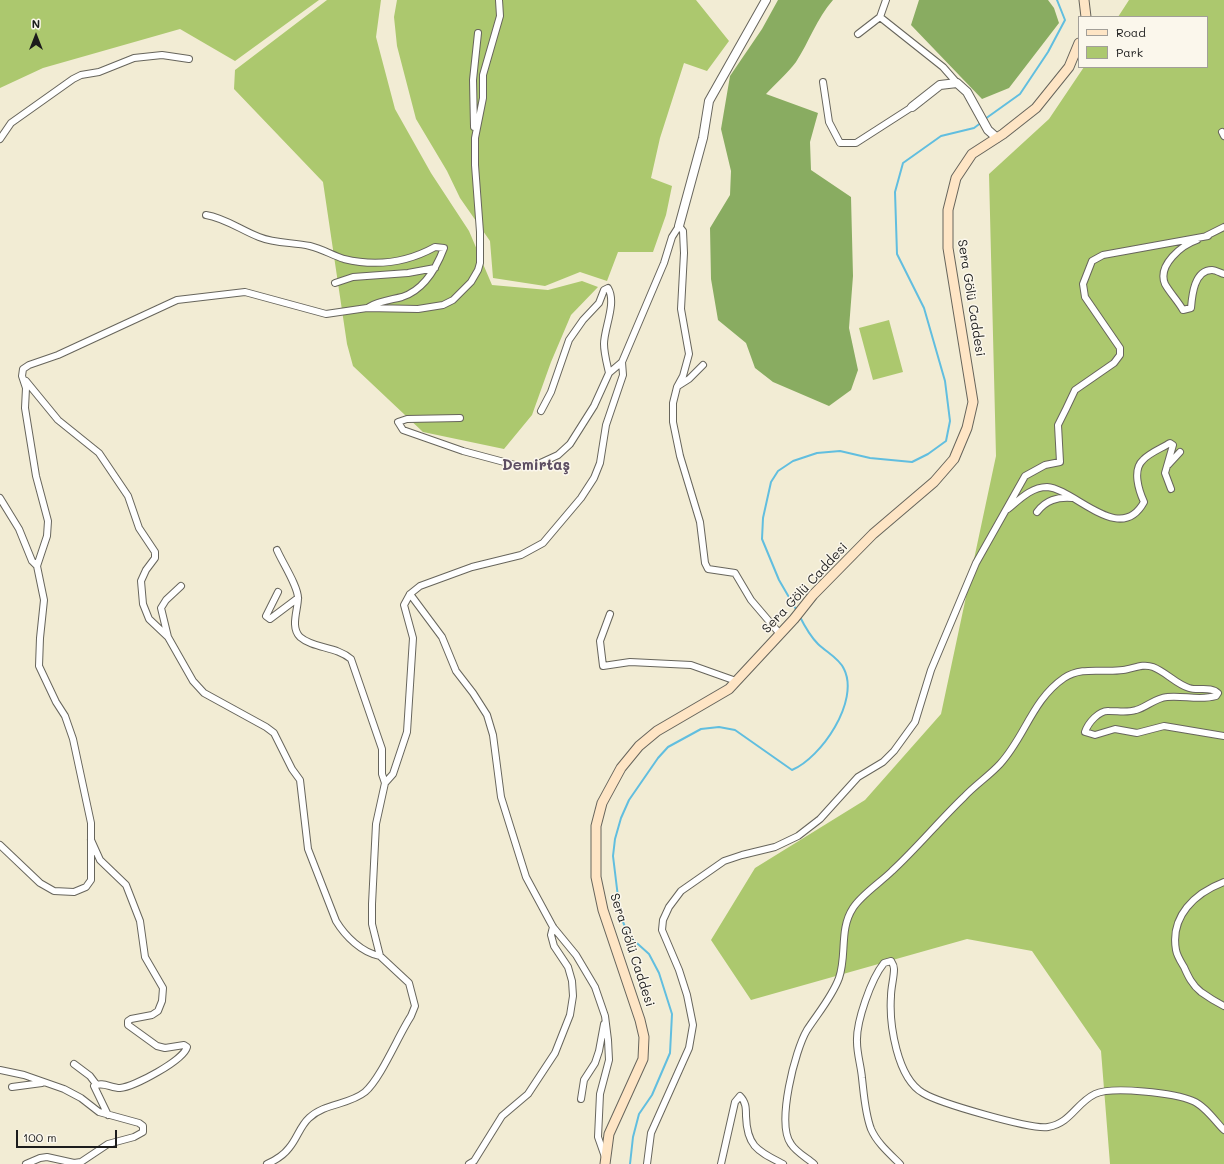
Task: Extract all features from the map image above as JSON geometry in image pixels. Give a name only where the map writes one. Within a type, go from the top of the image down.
[{"type":"main road","points":[[1084,0],[1086,16]]},
{"type":"main road","name":"Sera Gölü Caddesi","points":[[605,1160],[609,1134],[643,1059],[644,1047],[640,1020],[603,910],[596,877],[596,826],[602,803],[621,768],[639,746],[657,731],[723,692],[736,681],[872,534],[934,482],[954,459],[967,428],[973,402],[948,248],[948,210],[956,178],[972,154],[997,138],[1036,108],[1069,67],[1078,46]]},
{"type":"street","points":[[475,138],[483,98],[483,75],[500,16],[499,0]]},
{"type":"street","points":[[460,418],[407,419],[398,422],[403,430],[463,451],[519,466],[534,466],[558,455],[570,444],[594,406],[609,373],[622,362],[664,263],[672,237],[680,226],[703,138],[709,100],[766,0]]},
{"type":"street","points":[[858,34],[880,16],[886,0]]},
{"type":"street","points":[[880,16],[943,67],[967,92],[973,106],[988,130],[997,138]]},
{"type":"street","points":[[0,845],[40,883],[54,891],[74,892],[86,888],[90,880],[90,824],[73,738],[65,716],[56,702],[39,666],[44,600],[37,566],[47,536],[48,521],[36,476],[25,408],[26,388],[22,376],[23,369],[29,365],[58,356],[177,300],[246,292],[326,314],[367,308],[418,309],[443,305],[452,300],[471,282],[480,263],[480,232],[475,165],[472,90],[478,33]]},
{"type":"street","points":[[0,139],[11,123],[81,75],[99,72],[134,58],[153,55],[189,60]]},
{"type":"street","points":[[823,82],[829,122],[840,143],[856,143],[912,107],[940,85],[957,83]]},
{"type":"street","points":[[206,215],[216,216],[268,240],[307,246],[344,258],[363,262],[391,262],[418,256],[435,247],[444,248],[427,281],[412,292],[376,303],[367,308]]},
{"type":"street","points":[[680,226],[683,231],[684,253],[681,309],[689,354],[673,403],[673,422],[680,456],[700,522],[708,569],[736,573],[751,600],[780,634]]},
{"type":"street","points":[[1224,227],[1208,236],[1190,242],[1173,256],[1164,271],[1165,283],[1182,310],[1191,308],[1196,282],[1203,273],[1212,270],[1224,274]]},
{"type":"street","points":[[647,1164],[651,1133],[689,1048],[693,1025],[681,976],[662,930],[663,920],[669,907],[681,891],[724,861],[775,847],[798,836],[820,819],[858,778],[883,762],[894,751],[915,722],[931,670],[976,563],[1025,476],[1045,465],[1060,462],[1058,425],[1075,390],[1114,363],[1120,356],[1120,348],[1085,297],[1083,284],[1092,261],[1103,255],[1208,236]]},
{"type":"street","points":[[335,283],[353,277],[408,273],[435,268]]},
{"type":"street","points":[[541,411],[551,392],[569,340],[583,320],[599,303],[604,290],[608,288],[610,292],[610,306],[604,344],[609,373]]},
{"type":"street","points":[[276,1164],[287,1156],[302,1127],[317,1112],[365,1092],[376,1077],[411,1016],[415,1006],[409,984],[380,956],[372,924],[376,824],[385,783],[393,774],[407,732],[413,638],[404,605],[410,594],[420,586],[472,567],[521,554],[543,543],[581,498],[594,478],[600,464],[606,424],[623,375],[622,362]]},
{"type":"street","points":[[677,387],[689,379],[703,365]]},
{"type":"street","points":[[22,376],[34,393],[58,420],[99,453],[128,496],[139,528],[155,552],[155,558],[146,570],[141,581],[143,604],[148,619],[168,637]]},
{"type":"street","points":[[1005,511],[1030,491],[1047,487],[1064,492],[1092,511],[1122,518],[1133,515],[1140,510],[1144,502],[1140,493],[1137,473],[1142,460],[1170,443],[1173,444],[1165,473],[1171,489]]},
{"type":"street","points":[[1167,466],[1180,452]]},
{"type":"street","points":[[1037,512],[1043,505],[1051,500],[1060,497],[1072,498]]},
{"type":"street","points":[[0,498],[19,529],[32,561],[37,566]]},
{"type":"street","points":[[277,550],[298,598],[295,628],[300,637],[313,643],[343,652],[351,659],[382,750],[382,774],[385,783]]},
{"type":"street","points":[[181,586],[166,600],[161,608],[168,637],[193,681],[204,693],[266,727],[274,733],[292,769],[300,780],[308,849],[336,921],[342,932],[370,954],[380,956]]},
{"type":"street","points":[[278,592],[266,616],[270,619],[298,598]]},
{"type":"street","points":[[410,594],[442,638],[456,671],[473,693],[487,715],[493,735],[501,797],[523,870],[553,927],[576,955],[595,987],[605,1016],[609,1060],[600,1094],[598,1137],[605,1160]]},
{"type":"street","points":[[610,614],[600,641],[603,666],[630,662],[691,665],[736,681]]},
{"type":"street","points":[[814,1164],[790,1144],[786,1129],[786,1111],[800,1044],[833,992],[840,976],[846,923],[854,906],[896,868],[963,797],[1000,764],[1012,749],[1033,711],[1043,698],[1063,679],[1075,672],[1091,670],[1122,670],[1140,665],[1151,666],[1187,688],[1200,690],[1210,689],[1218,693]]},
{"type":"street","points":[[1224,689],[1216,696],[1209,698],[1169,696],[1160,698],[1137,710],[1122,713],[1107,710],[1097,716],[1088,725],[1085,732],[1095,735],[1115,729],[1137,733],[1164,726],[1224,736]]},
{"type":"street","points":[[90,839],[100,860],[126,885],[140,921],[145,957],[163,988],[162,1001],[158,1011],[152,1015],[131,1019],[128,1021],[128,1025],[157,1046],[166,1048],[184,1045],[187,1047],[186,1051],[174,1061],[133,1085],[120,1088],[101,1083],[96,1084]]},
{"type":"street","points":[[1224,882],[1214,886],[1192,900],[1180,917],[1176,931],[1176,951],[1190,981],[1200,992],[1224,1006]]},
{"type":"street","points":[[469,1164],[474,1161],[502,1116],[528,1094],[555,1053],[570,1015],[573,996],[572,981],[568,967],[554,946],[551,935],[553,927]]},
{"type":"street","points":[[900,1164],[877,1140],[871,1129],[865,1106],[856,1044],[857,1029],[860,1018],[878,970],[884,963],[891,961],[894,967],[891,997],[891,1020],[895,1044],[905,1072],[912,1085],[932,1098],[1018,1123],[1046,1127],[1065,1121],[1094,1095],[1102,1092],[1136,1091],[1180,1096],[1194,1101],[1200,1105],[1224,1130]]},
{"type":"street","points":[[581,1099],[584,1080],[595,1064],[599,1051],[605,1016]]},
{"type":"street","points":[[74,1064],[90,1076],[96,1084]]},
{"type":"street","points":[[0,1070],[24,1075],[46,1083],[81,1098],[99,1112],[139,1123],[142,1126],[143,1132],[134,1137],[108,1144],[81,1162],[74,1163],[47,1157],[40,1158],[26,1164]]},
{"type":"street","points":[[12,1087],[46,1083]]},
{"type":"street","points":[[96,1084],[94,1088],[108,1115]]},
{"type":"street","points":[[721,1164],[736,1102],[740,1096],[746,1107],[748,1138],[753,1145],[783,1164]]},
{"type":"street","points":[[267,1164],[280,1158],[290,1148]]},
{"type":"green space","points":[[0,0],[319,0],[235,61],[180,29],[43,68],[0,88]]},
{"type":"green space","points":[[327,0],[381,0],[376,37],[395,109],[431,173],[469,231],[492,285],[548,290],[582,281],[598,287],[571,315],[551,362],[532,415],[504,449],[423,432],[353,366],[347,344],[323,182],[234,89],[235,70]]},
{"type":"green space","points":[[397,0],[696,0],[729,41],[707,71],[684,63],[660,138],[651,178],[672,186],[666,215],[653,252],[618,252],[607,281],[580,272],[545,286],[493,278],[490,241],[460,198],[447,171],[416,119],[397,46],[394,17]]},
{"type":"green space","points":[[778,0],[833,0],[822,14],[796,62],[766,94],[818,113],[810,142],[811,170],[851,197],[853,276],[849,328],[858,370],[851,390],[829,406],[773,382],[755,368],[746,343],[718,320],[711,279],[710,228],[730,195],[731,171],[721,129],[730,76],[762,29]]},
{"type":"green space","points":[[919,0],[1048,0],[1054,8],[1059,23],[1009,88],[982,99],[911,25]]},
{"type":"green space","points":[[1129,0],[1224,0],[1224,1164],[1110,1164],[1101,1051],[1032,951],[967,939],[751,1000],[711,940],[755,868],[865,800],[941,714],[996,456],[989,174],[1049,119],[1083,68],[1208,68],[1208,16],[1119,16]]},
{"type":"green space","points":[[889,320],[903,372],[873,380],[859,328]]},
{"type":"waterway","points":[[985,119],[1020,94],[1048,52],[1065,20],[1057,0]]},
{"type":"waterway","points":[[797,611],[779,580],[762,539],[763,518],[771,482],[778,471],[793,461],[817,453],[840,451],[870,458],[912,462],[928,454],[946,441],[950,421],[945,381],[924,308],[897,254],[895,192],[903,163],[941,136],[974,128],[982,122]]},
{"type":"waterway","points":[[630,1164],[633,1137],[639,1114],[652,1095],[670,1053],[672,1014],[659,973],[649,954],[629,936],[623,922],[613,856],[615,839],[621,818],[629,800],[658,758],[668,747],[701,729],[719,727],[735,730],[792,770],[803,764],[815,754],[835,727],[842,712],[847,697],[848,682],[842,665],[836,658],[815,641],[799,615]]},
{"type":"district","name":"Demirtaş","points":[[536,465]]}]
